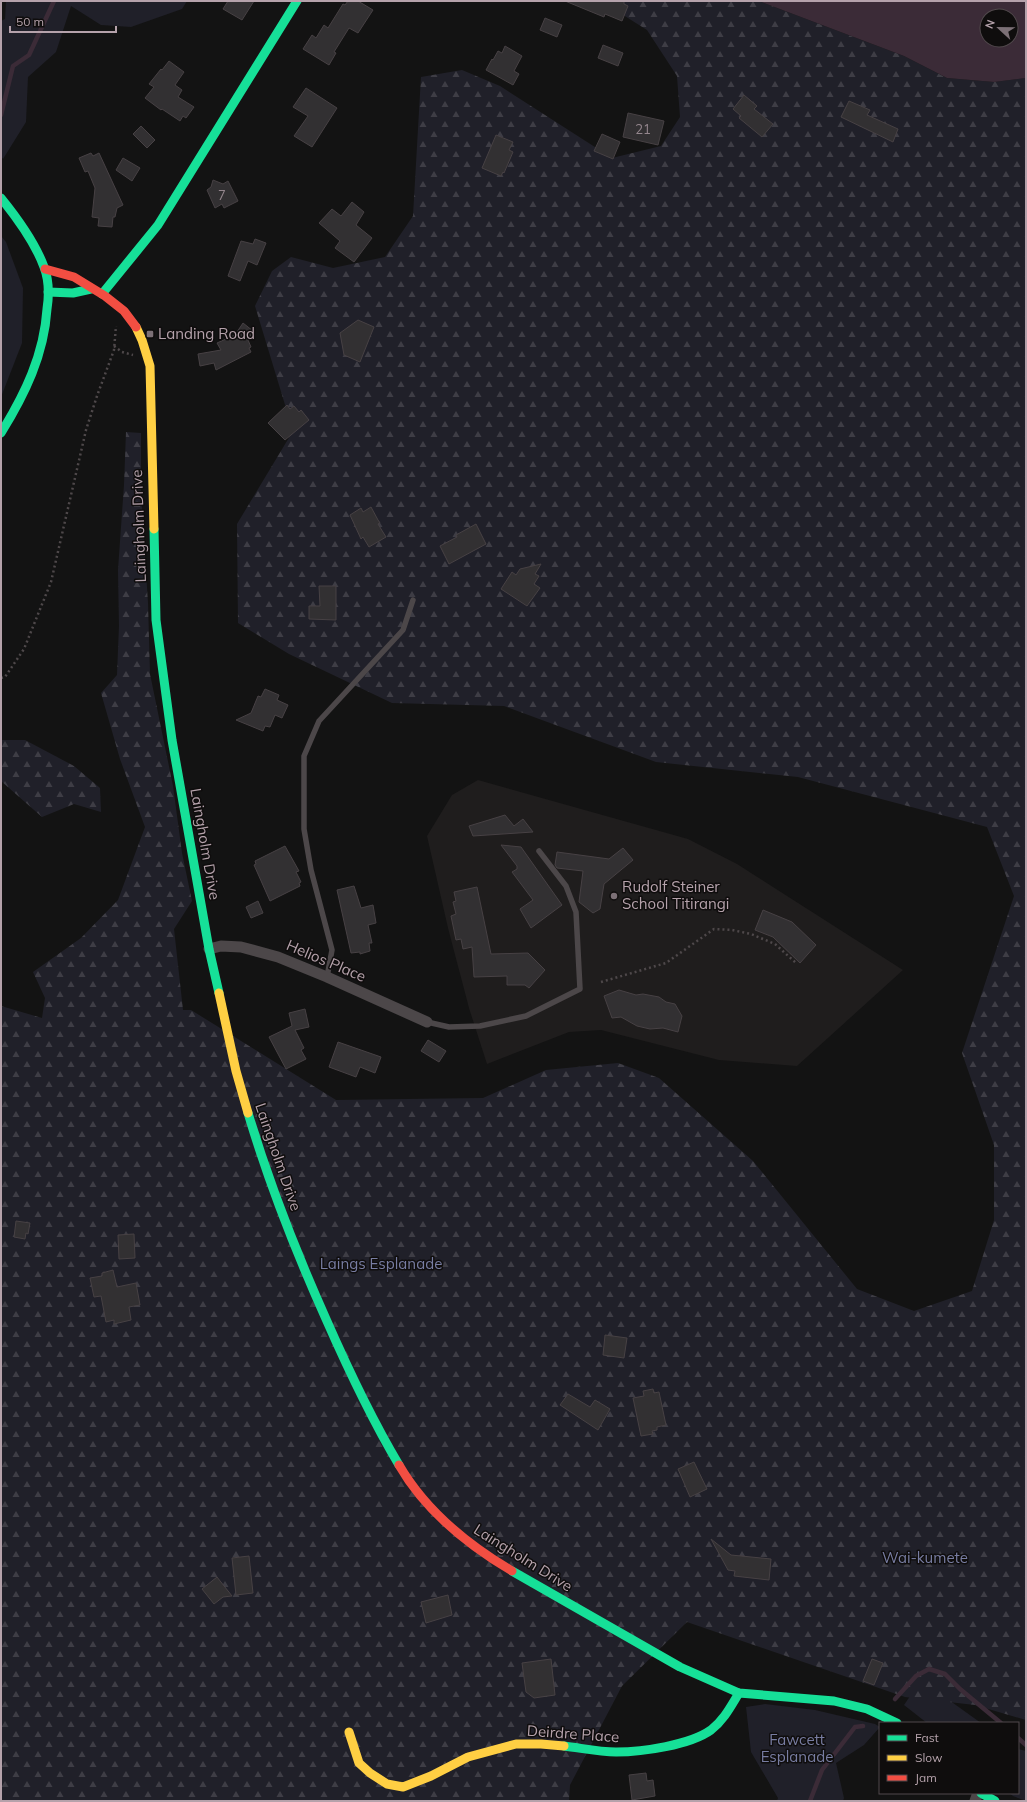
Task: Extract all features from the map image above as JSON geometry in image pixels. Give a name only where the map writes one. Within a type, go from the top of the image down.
[{"type":"street","points":[[102,294],[158,225],[298,1]]},
{"type":"street","points":[[1,198],[22,224],[34,246],[45,269],[48,292],[47,324],[34,373],[24,394],[1,433]]},
{"type":"street","name":"Laingholm Drive","points":[[45,269],[73,276],[121,308],[135,325],[144,343],[150,366],[156,620],[172,740],[209,949],[236,1071],[260,1154],[302,1266],[360,1396],[402,1471],[425,1501],[446,1523],[489,1557],[680,1667],[739,1693],[834,1702],[867,1709],[895,1722]]},
{"type":"street","points":[[48,292],[73,293],[91,289]]},
{"type":"street","name":"Helios Place","points":[[209,949],[221,946],[241,947],[278,957],[327,977],[427,1022]]},
{"type":"street","name":"Deirdre Place","points":[[349,1732],[359,1763],[370,1773],[387,1784],[403,1787],[431,1776],[468,1757],[516,1744],[541,1744],[616,1752],[670,1746],[696,1738],[711,1730],[723,1719],[739,1693]]},
{"type":"street","points":[[983,1794],[995,1801]]},
{"type":"lane","points":[[327,977],[332,950],[310,870],[304,829],[304,756],[319,721],[403,630],[413,600]]},
{"type":"lane","points":[[427,1022],[449,1027],[472,1026],[526,1016],[580,989],[576,912],[566,886],[539,851]]},
{"type":"path","points":[[1,678],[5,677],[24,649],[50,582],[86,430],[96,396],[114,350],[115,331],[121,308]]},
{"type":"path","points":[[601,982],[666,963],[714,929],[732,930],[751,934],[775,944],[796,963]]},
{"type":"shaded area","points":[[759,1],[1026,1],[1026,78],[994,82],[947,78],[904,56]]},
{"type":"shaded area","name":"Rudolf Steiner School Titirangi","points":[[478,780],[688,839],[737,864],[903,970],[797,1066],[719,1060],[601,1030],[569,1032],[487,1064],[469,1008],[448,928],[427,836],[452,795]]},
{"type":"green space","points":[[6,1],[187,1],[182,9],[131,27],[101,25],[71,6],[56,52],[28,77],[26,122],[3,159],[1,156],[1,21],[5,19]]},
{"type":"green space","points":[[601,1],[759,1],[904,56],[947,78],[994,82],[1026,78],[1026,1720],[975,1705],[905,1697],[687,1622],[622,1686],[570,1785],[569,1801],[1,1801],[1,1006],[42,1018],[45,998],[33,972],[81,938],[118,900],[145,827],[120,759],[101,693],[117,675],[119,626],[118,570],[126,432],[141,433],[141,494],[148,603],[150,674],[173,786],[182,853],[192,901],[174,929],[183,1010],[191,1010],[336,1100],[483,1098],[546,1070],[618,1063],[659,1078],[753,1161],[857,1289],[914,1311],[972,1291],[994,1220],[994,1145],[962,1053],[1014,896],[987,827],[798,777],[656,762],[504,706],[392,703],[289,654],[238,623],[237,524],[293,431],[255,306],[272,271],[291,257],[333,268],[385,257],[413,216],[421,77],[462,70],[500,86],[612,158],[661,146],[680,117],[677,76],[647,30]]},
{"type":"green space","points":[[1,236],[6,242],[23,288],[22,343],[1,397]]},
{"type":"green space","points":[[1,740],[25,740],[74,766],[100,788],[101,812],[74,804],[42,817],[1,781]]},
{"type":"green space","points":[[921,1680],[980,1722],[926,1722],[904,1705]]},
{"type":"green space","name":"Fawcett Esplanade","points":[[765,1704],[815,1710],[875,1724],[879,1726],[864,1745],[836,1763],[844,1798],[843,1801],[777,1801],[778,1798],[751,1752],[746,1707]]},
{"type":"green space","points":[[1019,1749],[1026,1751],[1026,1801],[1010,1794],[1019,1794]]},
{"type":"building","points":[[228,1],[254,1],[242,20],[223,9]]},
{"type":"building","points":[[348,1],[358,1],[373,10],[358,33],[349,28],[334,52],[336,53],[329,65],[303,49],[312,35],[316,38],[324,25],[328,28],[343,4],[345,5]]},
{"type":"building","points":[[565,1],[624,1],[624,4],[628,6],[622,21],[605,14],[604,17]]},
{"type":"building","points":[[545,18],[562,25],[557,37],[540,30]]},
{"type":"building","points":[[603,45],[623,53],[618,66],[598,58]]},
{"type":"building","points":[[505,46],[522,56],[514,71],[519,74],[513,85],[486,70],[498,51],[502,53]]},
{"type":"building","points":[[169,61],[184,72],[175,85],[182,90],[178,97],[194,107],[186,118],[183,116],[180,121],[162,109],[161,110],[145,98],[154,87],[149,84]]},
{"type":"building","points":[[306,88],[337,108],[312,147],[294,136],[308,116],[293,107]]},
{"type":"building","points":[[744,95],[757,106],[754,109],[773,124],[762,137],[739,118],[741,116],[733,109]]},
{"type":"building","points":[[849,101],[870,110],[867,115],[898,129],[893,142],[841,117]]},
{"type":"building","points":[[628,113],[664,121],[658,145],[623,137]]},
{"type":"building","points":[[141,126],[155,140],[147,148],[133,134]]},
{"type":"building","points":[[602,134],[620,142],[613,159],[594,151]]},
{"type":"building","points":[[496,135],[513,142],[509,150],[513,152],[504,173],[503,172],[501,176],[482,168]]},
{"type":"building","points":[[91,153],[93,156],[99,153],[123,205],[117,208],[115,217],[113,217],[112,227],[98,226],[99,218],[92,217],[95,188],[88,171],[85,172],[79,158]]},
{"type":"building","points":[[123,158],[140,168],[132,181],[116,170]]},
{"type":"building","points":[[213,180],[223,184],[228,181],[238,201],[224,208],[222,204],[215,208],[207,190],[211,187]]},
{"type":"building","points":[[352,202],[364,212],[356,225],[372,238],[354,262],[335,248],[340,241],[319,223],[332,209],[341,216]]},
{"type":"building","points":[[255,239],[266,243],[257,265],[248,261],[240,281],[228,276],[241,241],[253,244]]},
{"type":"building","points":[[358,320],[374,327],[360,362],[344,355],[340,333]]},
{"type":"building","points":[[243,323],[253,331],[248,340],[251,347],[249,348],[251,352],[216,370],[214,363],[200,366],[198,354],[221,350],[217,343],[235,335]]},
{"type":"building","points":[[287,405],[290,409],[294,406],[299,412],[301,410],[309,420],[285,440],[268,423]]},
{"type":"building","points":[[371,507],[380,523],[378,524],[386,537],[369,547],[363,537],[361,539],[350,515],[361,508],[363,512]]},
{"type":"building","points":[[476,524],[486,544],[449,564],[440,546]]},
{"type":"building","points":[[541,564],[535,574],[539,576],[534,584],[540,588],[527,606],[501,589],[512,572],[516,575],[520,569]]},
{"type":"building","points":[[319,586],[336,586],[336,620],[309,619],[309,606],[320,606]]},
{"type":"building","points":[[265,689],[279,695],[277,700],[288,705],[282,718],[275,715],[270,727],[265,726],[263,731],[236,720],[251,713],[258,696],[261,697]]},
{"type":"building","points":[[505,815],[514,826],[523,819],[533,832],[473,836],[469,826]]},
{"type":"building","points":[[501,845],[521,847],[562,905],[531,928],[520,909],[533,900],[512,872],[517,869],[517,866]]},
{"type":"building","points":[[285,846],[299,871],[296,872],[301,882],[299,883],[300,886],[270,901],[254,865],[256,864],[255,861]]},
{"type":"building","points":[[623,848],[633,860],[604,884],[600,909],[593,913],[579,902],[583,871],[557,868],[555,865],[557,852],[609,859]]},
{"type":"building","points":[[354,886],[361,908],[373,905],[376,923],[368,925],[372,943],[369,943],[370,951],[360,954],[360,952],[351,953],[337,890]]},
{"type":"building","points":[[477,887],[491,954],[528,953],[545,970],[529,988],[525,985],[507,985],[507,976],[474,977],[472,947],[463,949],[461,939],[456,940],[451,916],[456,914],[453,902],[456,901],[454,892]]},
{"type":"building","points":[[258,901],[263,913],[251,918],[246,907]]},
{"type":"building","points":[[763,910],[792,922],[816,945],[800,963],[773,937],[755,930]]},
{"type":"building","points":[[619,990],[636,995],[643,994],[659,997],[666,1002],[675,1004],[682,1016],[678,1032],[663,1028],[650,1029],[637,1026],[621,1017],[612,1018],[604,996]]},
{"type":"building","points":[[305,1009],[309,1027],[295,1030],[304,1048],[301,1050],[306,1059],[286,1069],[269,1037],[292,1026],[289,1013]]},
{"type":"building","points":[[428,1040],[446,1051],[439,1062],[421,1051]]},
{"type":"building","points":[[338,1042],[381,1057],[375,1073],[360,1067],[356,1077],[329,1067]]},
{"type":"building","points":[[16,1221],[30,1223],[28,1234],[26,1233],[25,1239],[14,1237]]},
{"type":"building","points":[[134,1234],[135,1258],[119,1259],[118,1235]]},
{"type":"building","points":[[113,1270],[117,1287],[136,1283],[140,1305],[129,1307],[131,1320],[114,1324],[114,1320],[106,1322],[101,1296],[94,1297],[90,1278],[102,1276],[102,1273]]},
{"type":"building","points":[[605,1335],[627,1338],[624,1358],[603,1355]]},
{"type":"building","points":[[653,1389],[654,1393],[659,1392],[666,1425],[657,1427],[657,1430],[652,1431],[653,1434],[641,1436],[633,1398],[644,1396],[643,1391]]},
{"type":"building","points":[[568,1394],[590,1407],[595,1400],[610,1409],[598,1430],[560,1405]]},
{"type":"building","points":[[694,1462],[707,1489],[690,1497],[678,1469]]},
{"type":"building","points":[[711,1539],[731,1555],[771,1559],[769,1580],[734,1576],[735,1571],[728,1570]]},
{"type":"building","points":[[249,1556],[253,1593],[236,1595],[232,1558]]},
{"type":"building","points":[[217,1577],[232,1596],[223,1597],[214,1604],[202,1589]]},
{"type":"building","points":[[448,1595],[452,1615],[426,1623],[421,1602]]},
{"type":"building","points":[[551,1659],[555,1695],[534,1698],[526,1692],[522,1663]]},
{"type":"building","points":[[872,1659],[883,1663],[874,1685],[863,1681]]},
{"type":"building","points":[[646,1773],[647,1781],[653,1780],[655,1796],[632,1800],[629,1775]]},
{"type":"waterway","points":[[1,115],[13,66],[29,55],[54,1]]},
{"type":"waterway","points":[[895,1699],[916,1676],[929,1669],[945,1674],[960,1689],[1000,1722]]},
{"type":"waterway","points":[[810,1801],[822,1770],[855,1727],[863,1726]]},
{"type":"waterway","points":[[1019,1739],[1026,1745]]},
{"type":"traffic: fast","points":[[102,294],[158,225],[297,1]]},
{"type":"traffic: fast","points":[[1,198],[20,222],[36,249],[46,272],[48,283],[48,304],[45,326],[42,342],[32,374],[18,404],[1,433]]},
{"type":"traffic: fast","points":[[48,292],[73,293],[91,289]]},
{"type":"traffic: fast","points":[[154,529],[156,620],[172,740],[209,949],[219,993]]},
{"type":"traffic: fast","points":[[248,1113],[274,1191],[315,1294],[360,1393],[399,1465]]},
{"type":"traffic: fast","points":[[512,1571],[680,1667],[739,1693],[834,1701],[867,1709],[895,1722]]},
{"type":"traffic: fast","points":[[564,1746],[616,1752],[639,1751],[679,1744],[702,1735],[716,1726],[739,1693]]},
{"type":"traffic: fast","points":[[983,1794],[995,1801]]},
{"type":"traffic: slow","points":[[136,327],[142,340],[150,366],[154,529]]},
{"type":"traffic: slow","points":[[219,993],[236,1071],[248,1113]]},
{"type":"traffic: slow","points":[[349,1732],[359,1763],[370,1773],[387,1784],[403,1787],[431,1776],[468,1757],[516,1744],[564,1746]]},
{"type":"traffic: jam","points":[[45,269],[74,277],[105,296],[124,311],[136,327]]},
{"type":"traffic: jam","points":[[399,1465],[421,1497],[449,1525],[479,1550],[512,1571]]},
{"type":"place","name":"Landing Road","points":[[150,334]]},
{"type":"place","name":"Rudolf Steiner School Titirangi","points":[[614,896]]},
{"type":"park label","name":"Laings Esplanade","points":[[381,1264]]},
{"type":"park label","name":"Wai-kumete","points":[[925,1558]]}]
